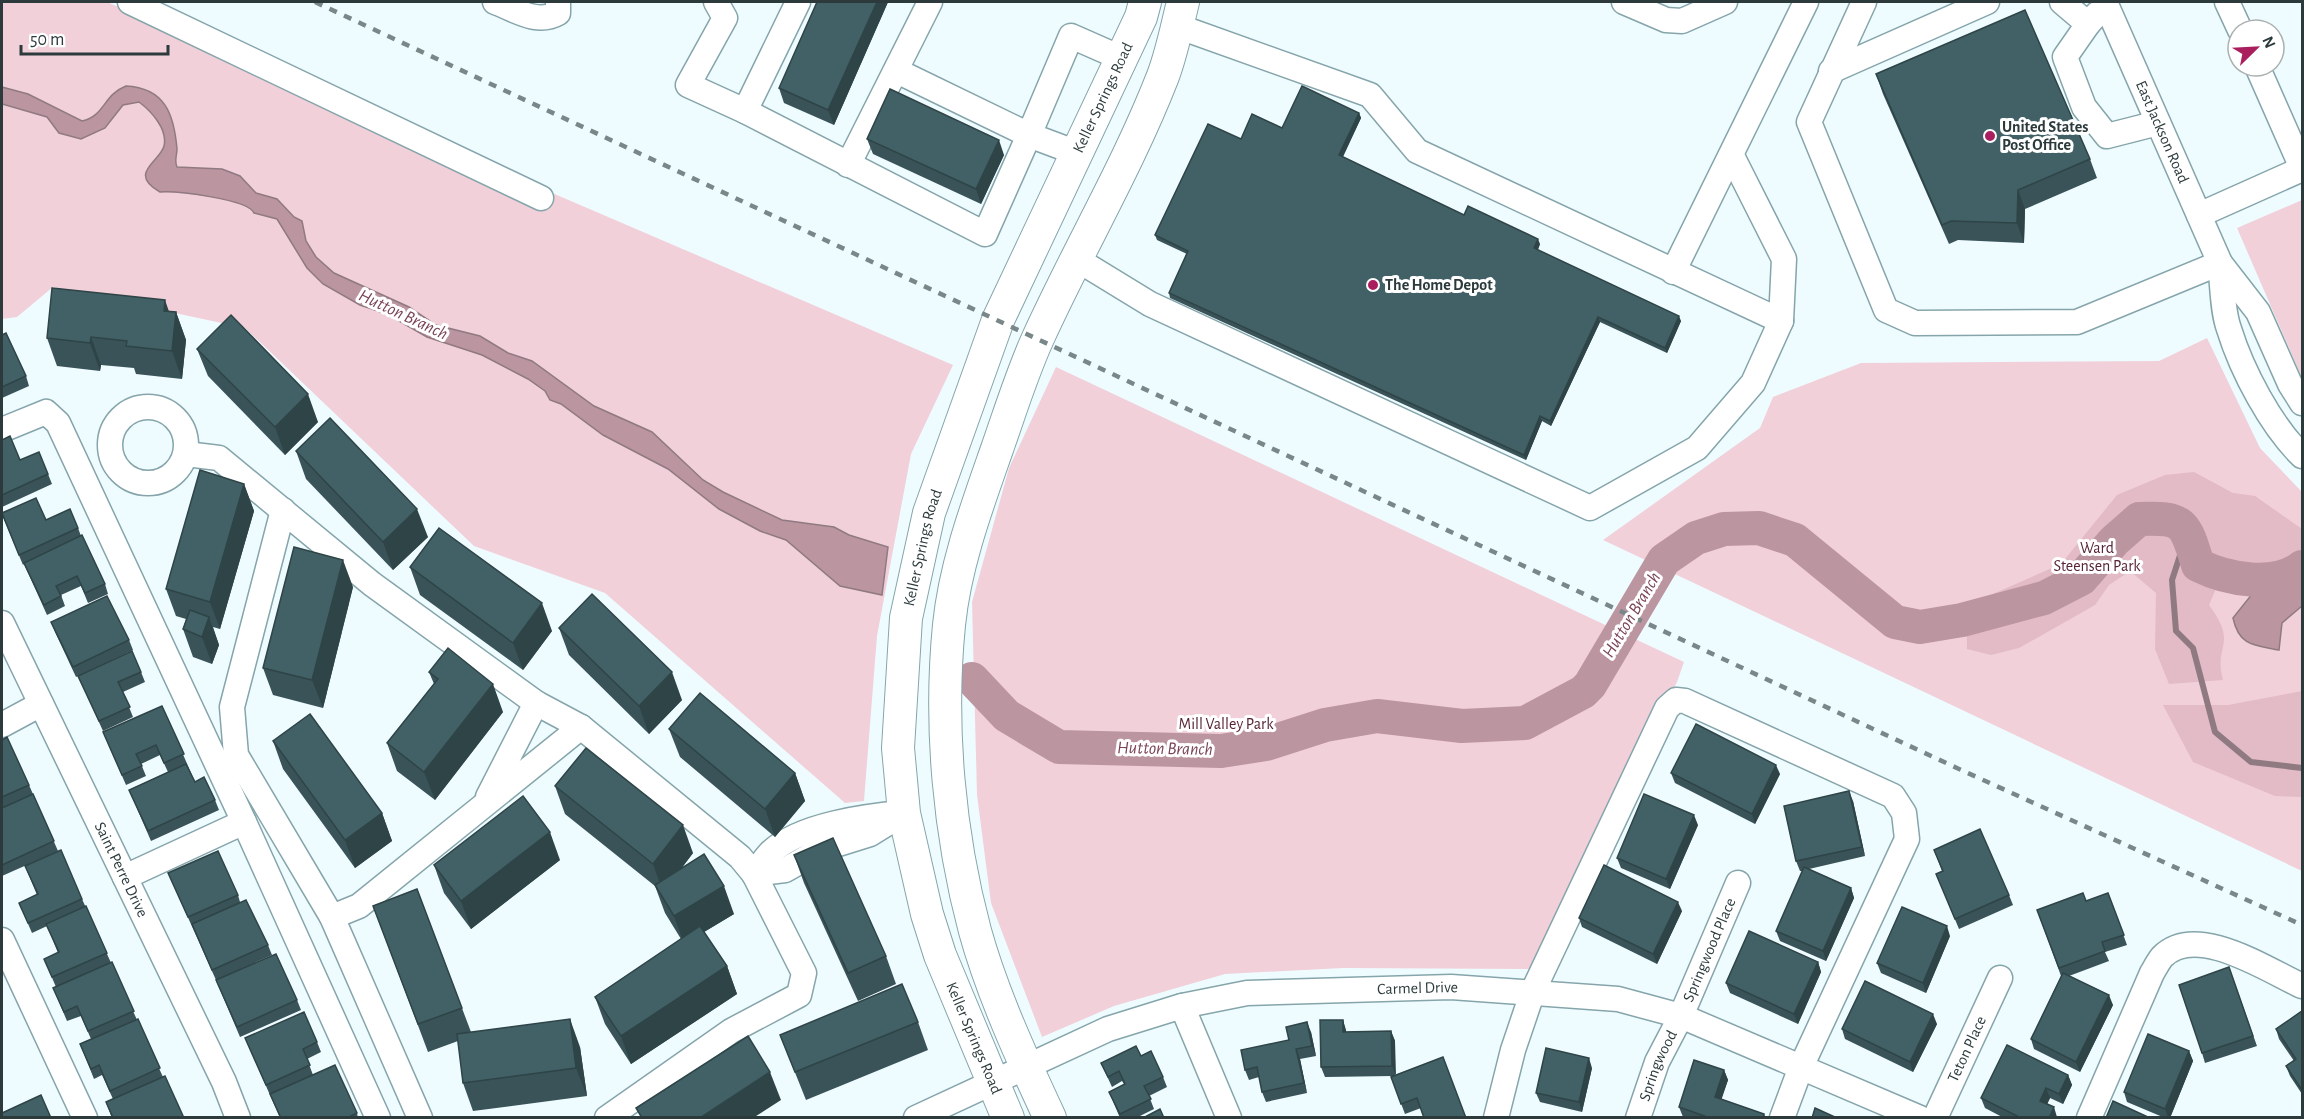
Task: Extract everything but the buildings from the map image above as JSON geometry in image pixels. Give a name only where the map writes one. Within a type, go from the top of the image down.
[{"type":"main road","name":"Keller Springs Road","points":[[1008,1118],[940,955],[927,914],[904,813],[898,748],[906,618],[929,513],[998,320],[1141,17],[1145,2]]},
{"type":"main road","points":[[1050,1118],[1026,1066],[975,933],[953,806],[945,715],[949,623],[969,530],[1037,338],[1078,261],[1164,74],[1180,14]]},
{"type":"main road","points":[[1077,153],[1076,187],[1060,228],[1063,243],[1078,261]]},
{"type":"main road","points":[[904,813],[953,806]]},
{"type":"street","points":[[130,2],[541,198]]},
{"type":"street","points":[[495,2],[536,18],[548,18],[558,7]]},
{"type":"street","points":[[716,2],[725,18],[688,85],[745,111],[985,234],[1071,36],[1121,58]]},
{"type":"street","points":[[745,111],[798,2]]},
{"type":"street","points":[[848,165],[930,2]]},
{"type":"street","points":[[1624,2],[1666,20],[1682,21],[1725,2]]},
{"type":"street","points":[[1673,272],[1806,2]]},
{"type":"street","points":[[1864,2],[1809,122],[1886,310],[1915,323],[2077,322],[2220,263]]},
{"type":"street","points":[[1831,71],[1987,2]]},
{"type":"street","points":[[2062,2],[2088,24]]},
{"type":"street","points":[[2108,2],[2088,24],[2065,57],[2084,107],[2107,136],[2158,123]]},
{"type":"street","name":"East Jackson Road","points":[[2108,2],[2220,263],[2258,312],[2290,384],[2302,404]]},
{"type":"street","points":[[2228,2],[2235,18]]},
{"type":"street","points":[[1180,14],[1370,95],[1417,151],[1781,321]]},
{"type":"street","points":[[897,71],[1029,135],[1077,153]]},
{"type":"street","points":[[2199,215],[2302,168],[2262,78]]},
{"type":"street","points":[[1078,261],[1150,304],[1590,508],[1697,448],[1753,383],[1781,321],[1784,260],[1732,156]]},
{"type":"street","name":"East Jackson Road","points":[[2220,263],[2228,329],[2261,403],[2290,444],[2302,456]]},
{"type":"street","points":[[2,430],[46,412],[58,423],[244,822],[378,1118]]},
{"type":"street","points":[[186,454],[219,458],[372,584],[536,703],[581,727],[740,856],[754,874],[804,973],[799,995],[730,1031],[607,1118]]},
{"type":"street","points":[[284,510],[232,707],[236,754],[332,917],[420,1118]]},
{"type":"street","name":"Saint Perre Drive","points":[[2,623],[224,1082],[238,1118]]},
{"type":"street","points":[[1496,1118],[1513,1050],[1533,991],[1667,708],[1676,700],[1685,701],[1893,796],[1904,813],[1907,839],[1801,1067],[1782,1118]]},
{"type":"street","points":[[483,805],[536,703]]},
{"type":"street","points":[[2,725],[41,704]]},
{"type":"street","points":[[332,917],[359,906],[581,727]]},
{"type":"street","points":[[754,874],[773,851],[813,829],[863,816],[904,813]]},
{"type":"street","points":[[125,877],[244,822]]},
{"type":"street","name":"Springwood Place","points":[[1681,1016],[1738,883]]},
{"type":"street","points":[[2,940],[86,1118]]},
{"type":"street","points":[[2089,1118],[2151,973],[2162,957],[2178,948],[2197,944],[2215,946],[2302,986]]},
{"type":"street","name":"Teton Place","points":[[1935,1118],[2000,978]]},
{"type":"street","name":"Carmel Drive","points":[[916,1118],[1108,1029],[1182,1006],[1247,993],[1289,990],[1451,987],[1533,991],[1618,999],[1681,1016],[1920,1118]]},
{"type":"street","points":[[1182,1006],[1229,1118]]},
{"type":"street","name":"Springwood","points":[[1638,1118],[1657,1062],[1681,1016]]},
{"type":"green space","points":[[2,2],[107,2],[953,365],[911,454],[877,636],[864,801],[845,803],[605,593],[474,546],[245,328],[53,287],[17,317],[2,319]]},
{"type":"green space","points":[[2302,200],[2302,378],[2237,228]]},
{"type":"green space","name":"Ward Steensen Park","points":[[2207,338],[2260,448],[2302,492],[2302,871],[1603,540],[1760,428],[1773,397],[1861,363],[2159,361]]},
{"type":"green space","name":"Mill Valley Park","points":[[1056,367],[1684,662],[1677,682],[1536,969],[1343,968],[1225,974],[1114,1006],[1042,1037],[991,903],[977,795],[972,602],[1009,468]]},
{"type":"green space","points":[[2194,472],[2233,493],[2255,496],[2302,529],[2301,556],[2263,570],[2232,564],[2225,567],[2209,605],[2218,619],[2224,637],[2221,659],[2223,680],[2169,684],[2155,649],[2156,593],[2130,571],[2109,585],[2095,605],[2019,648],[1991,655],[1967,649],[1967,610],[1977,601],[2061,564],[2117,495],[2165,475]]},
{"type":"green space","points":[[2302,691],[2302,797],[2275,796],[2193,762],[2163,705],[2228,705]]},
{"type":"water","points":[[126,86],[150,92],[165,105],[176,136],[177,167],[222,169],[240,176],[256,193],[277,199],[294,217],[302,221],[306,241],[316,257],[334,273],[409,307],[436,325],[480,336],[508,353],[532,361],[594,406],[652,432],[703,480],[723,492],[782,520],[834,527],[849,535],[888,547],[882,595],[840,586],[786,540],[760,531],[719,509],[668,469],[603,435],[561,404],[550,400],[545,391],[528,379],[482,355],[427,337],[387,314],[360,305],[323,284],[307,268],[277,219],[254,213],[249,208],[226,200],[160,192],[146,179],[146,173],[161,152],[165,140],[161,127],[153,115],[139,102],[123,105],[105,128],[81,139],[59,133],[47,117],[2,104],[2,87],[28,94],[82,121],[95,115],[118,90]]},
{"type":"water","points":[[2302,560],[2302,606],[2282,623],[2279,650],[2249,643],[2239,634],[2233,618],[2253,593],[2246,586],[2228,583],[2228,571],[2234,567],[2278,574]]},
{"type":"waterway","name":"Hutton Branch","points":[[972,679],[1007,716],[1059,747],[1221,751],[1266,744],[1325,725],[1377,716],[1462,726],[1525,723],[1583,692],[1590,685],[1664,560],[1696,538],[1724,529],[1759,528],[1795,540],[1895,622],[1920,627],[1962,620],[2044,598],[2081,579],[2114,541],[2139,519],[2174,521],[2180,525],[2190,539],[2198,565],[2223,575],[2265,580],[2291,574],[2302,567]]},
{"type":"waterway","points":[[2188,531],[2172,580],[2176,631],[2193,648],[2215,732],[2251,762],[2302,768]]},
{"type":"railway","points":[[315,2],[1959,769],[2302,925]]},
{"type":"place","name":"United States Post Office","points":[[1990,136]]},
{"type":"place","name":"The Home Depot","points":[[1373,285]]}]
